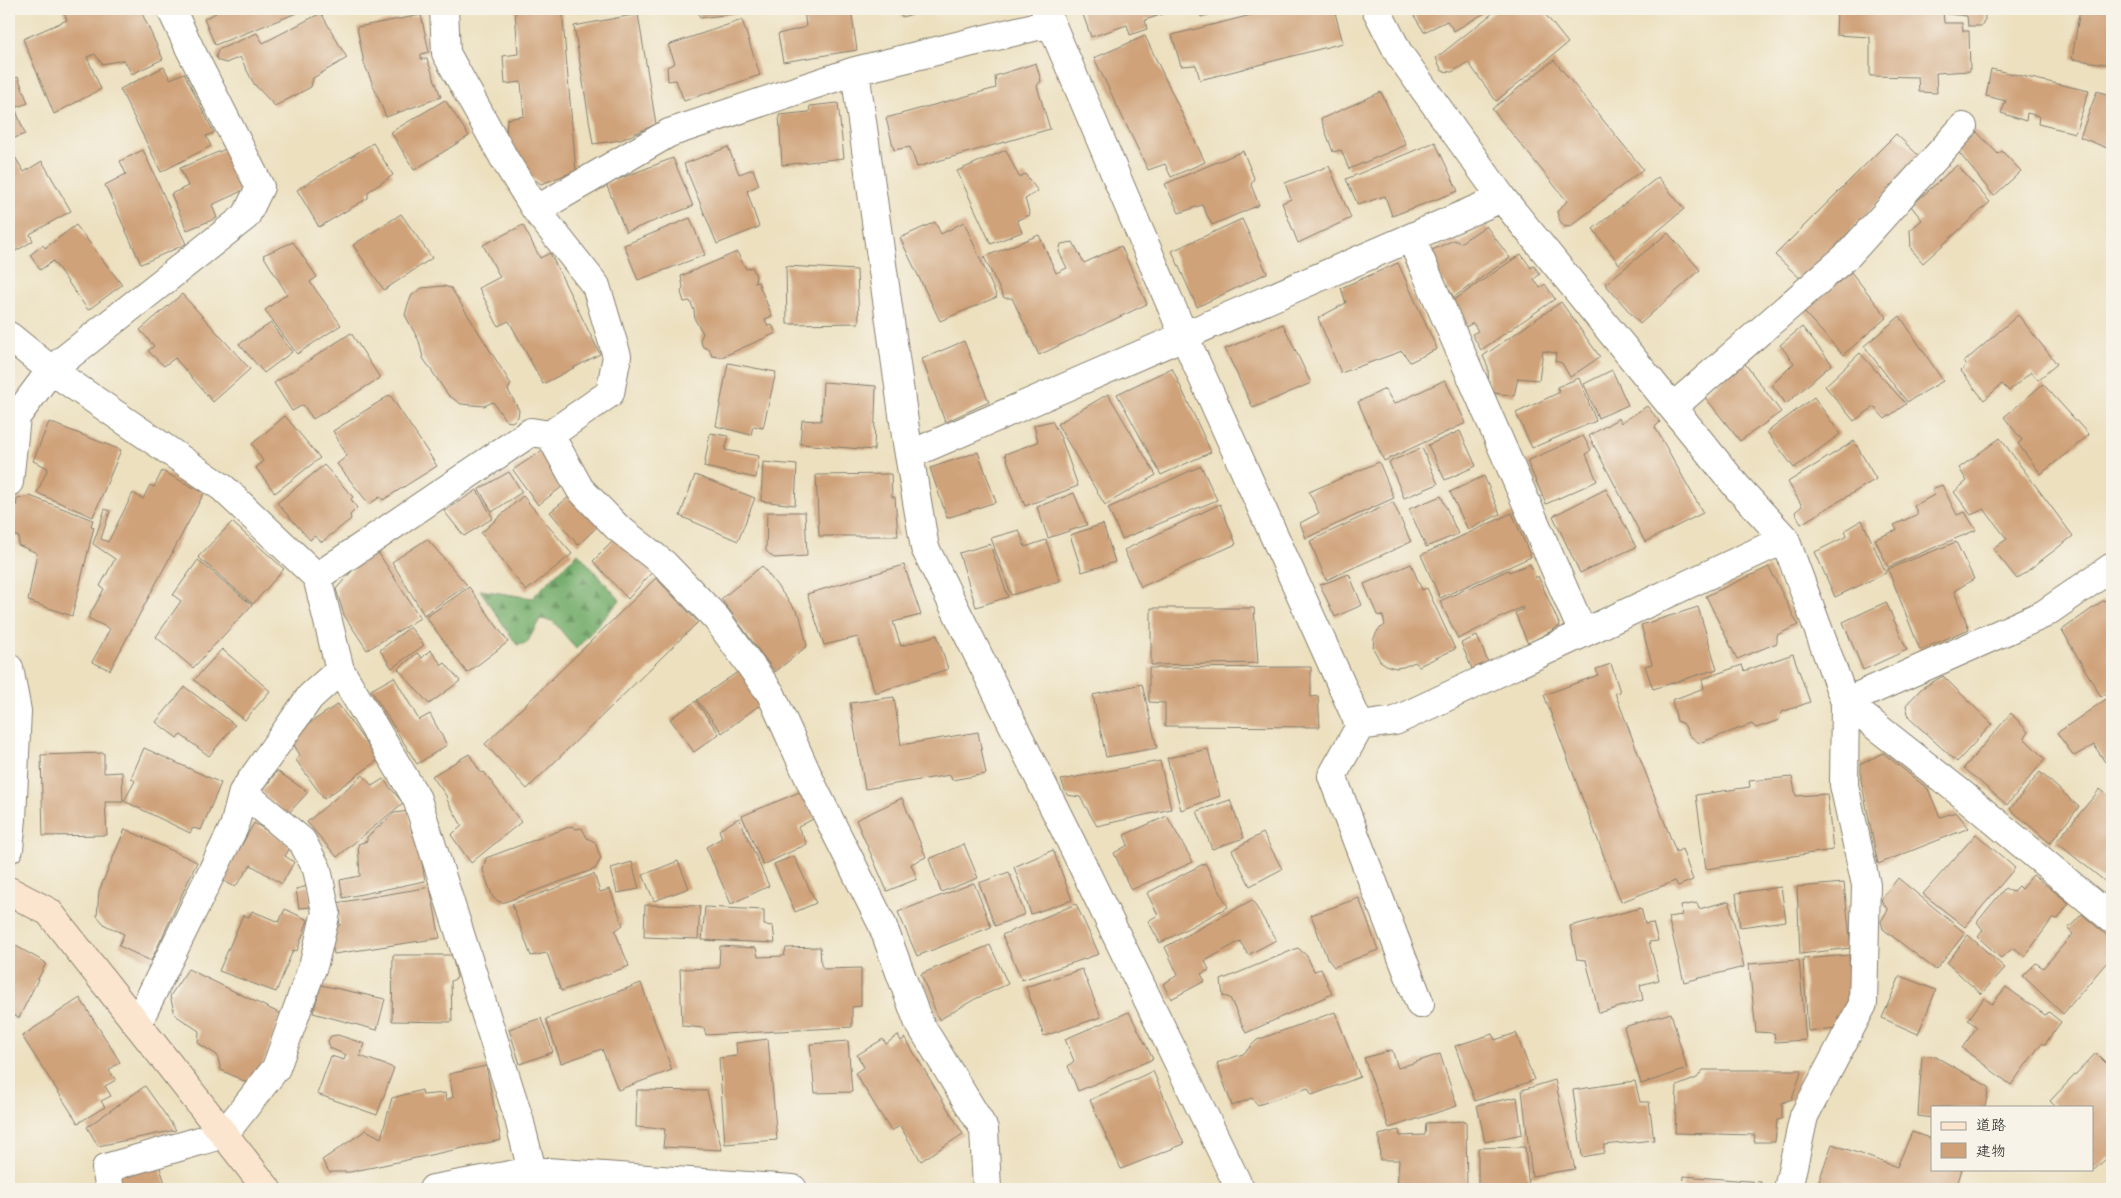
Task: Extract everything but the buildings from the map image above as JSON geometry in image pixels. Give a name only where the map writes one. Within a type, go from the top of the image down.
[{"type":"street","points":[[9,482],[16,416],[51,370],[246,216],[260,187],[190,51],[172,9]]},
{"type":"street","points":[[317,577],[531,432],[550,435],[610,393],[617,356],[596,286],[536,210],[505,160],[446,53],[444,9]]},
{"type":"street","points":[[1376,9],[1399,54],[1502,198],[1738,488],[1784,539],[1845,702],[1844,785],[1866,885],[1863,1004],[1804,1116],[1788,1189]]},
{"type":"street","points":[[536,210],[669,134],[855,71],[1047,16],[1184,336],[1360,726]]},
{"type":"street","points":[[855,71],[909,455],[925,548],[1067,833],[1240,1189]]},
{"type":"street","points":[[1673,408],[1849,254],[1962,127]]},
{"type":"street","points":[[909,455],[1502,198]]},
{"type":"street","points":[[1411,238],[1583,633]]},
{"type":"street","points":[[9,336],[51,370],[223,488],[317,577],[340,670],[417,799],[519,1119],[532,1171]]},
{"type":"street","points":[[550,435],[580,489],[617,527],[664,564],[717,619],[771,694],[813,787],[882,924],[918,1021],[984,1129],[987,1189]]},
{"type":"street","points":[[1360,726],[1395,720],[1784,539]]},
{"type":"street","points":[[1845,702],[2044,614],[2112,567]]},
{"type":"street","points":[[9,668],[17,711],[9,849]]},
{"type":"street","points":[[137,1024],[234,827],[242,792],[310,698],[340,670]]},
{"type":"street","points":[[1845,702],[1962,794],[2112,919]]},
{"type":"street","points":[[1360,726],[1332,776],[1420,1004]]},
{"type":"street","points":[[110,1189],[106,1168],[224,1134],[276,1068],[314,963],[326,912],[317,868],[302,841],[242,792]]},
{"type":"street","points":[[9,891],[49,912],[267,1189]]},
{"type":"street","points":[[433,1189],[532,1171],[793,1189]]},
{"type":"green space","points":[[578,553],[620,600],[576,649],[553,621],[540,619],[527,643],[517,645],[480,590],[532,598]]}]
